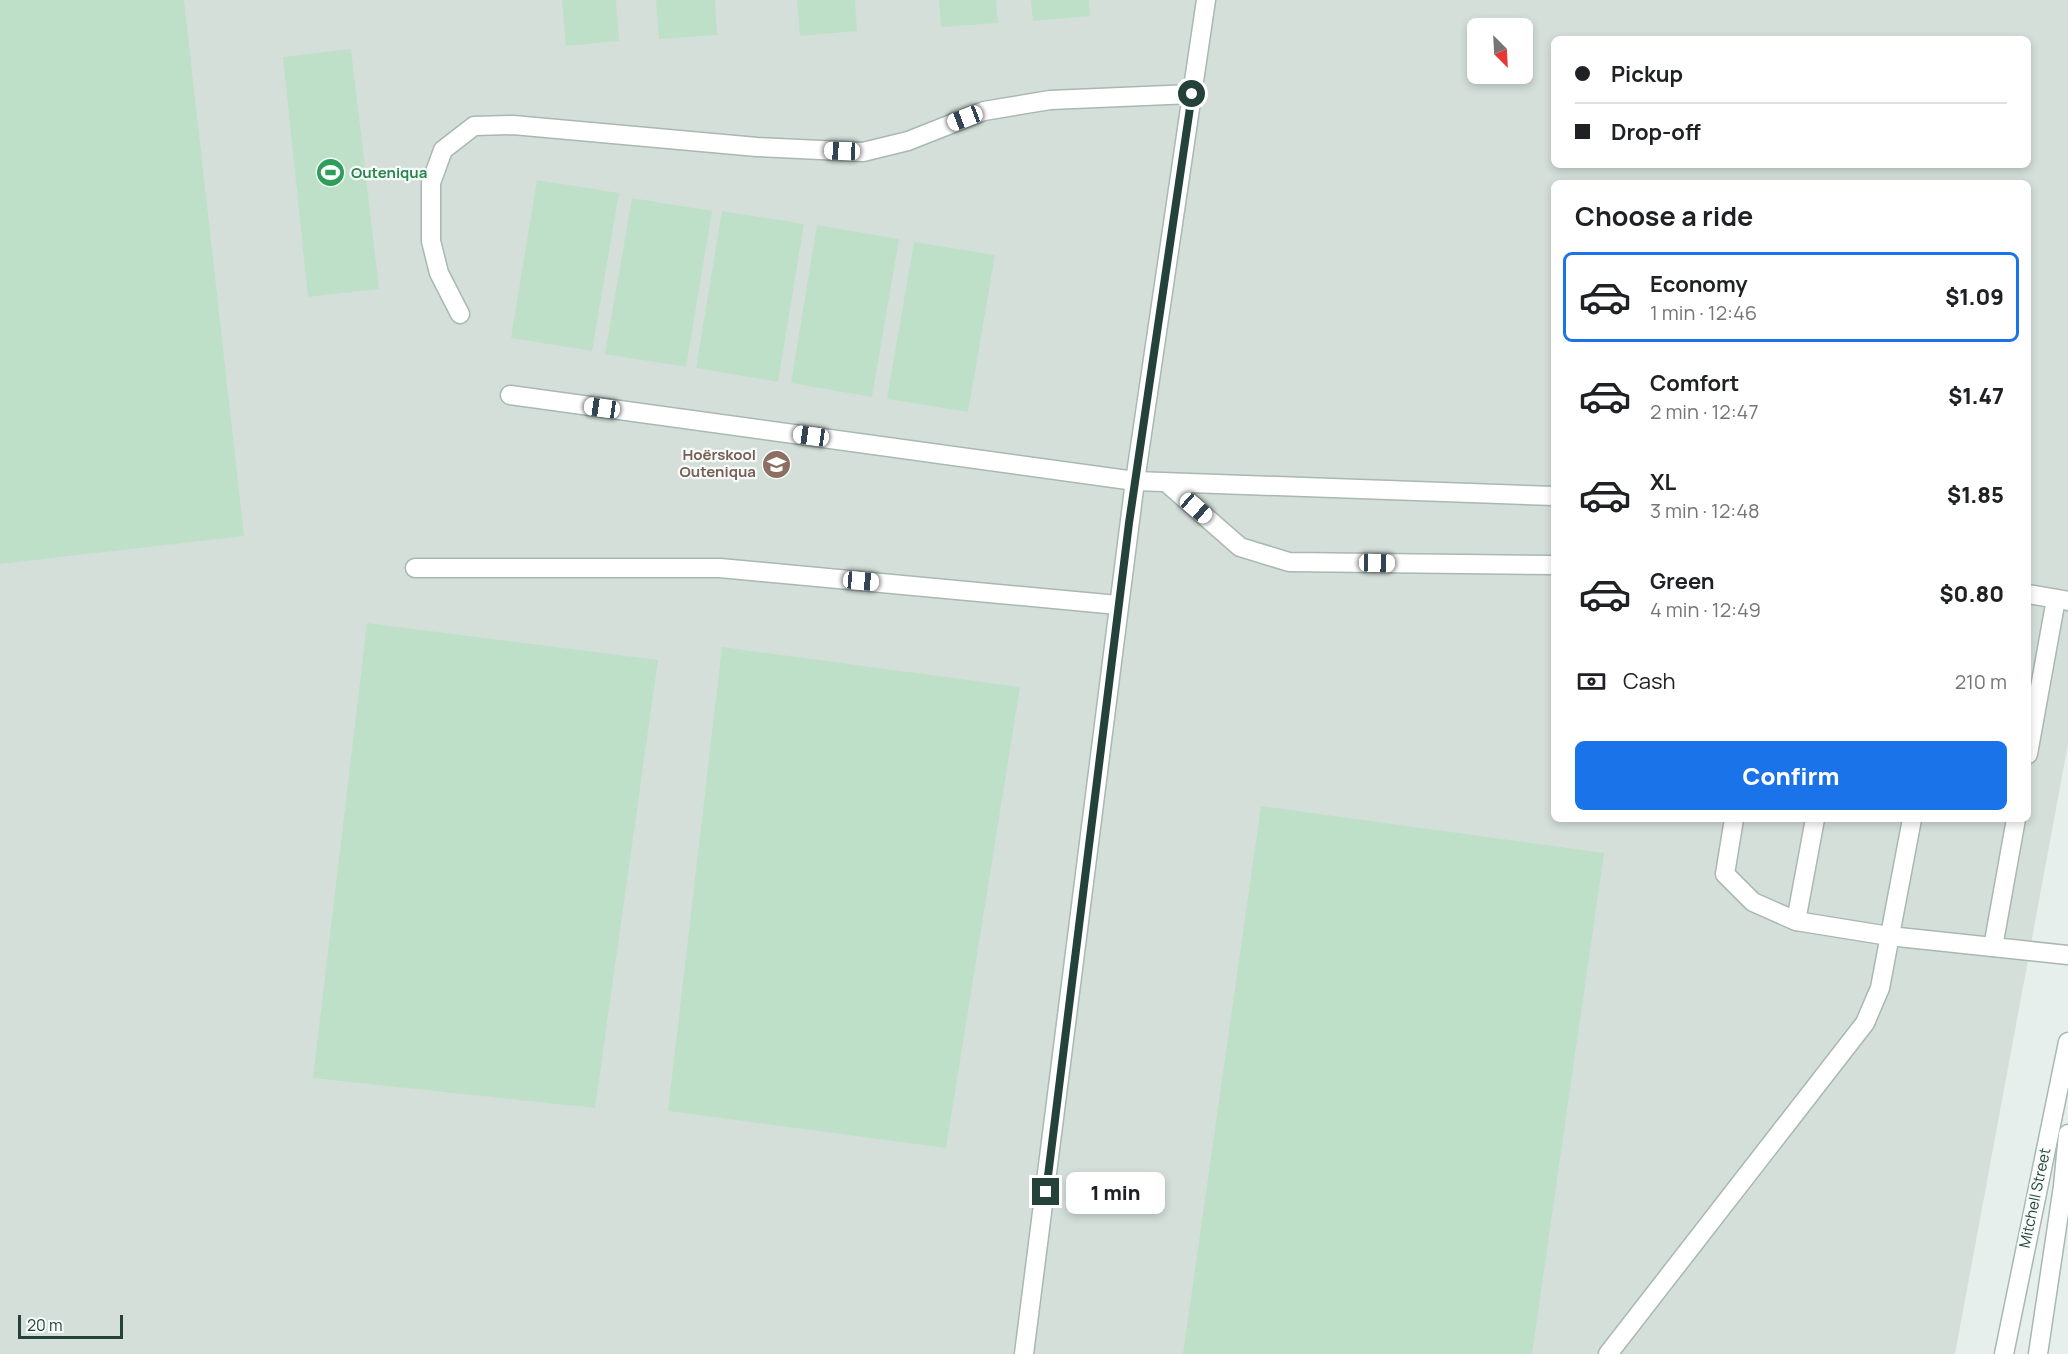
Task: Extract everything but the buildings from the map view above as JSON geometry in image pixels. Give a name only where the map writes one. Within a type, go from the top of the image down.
[{"type":"street","points":[[1024,1354],[1118,605],[1206,0]]},
{"type":"street","points":[[460,314],[439,273],[431,241],[431,183],[443,150],[474,126],[513,125],[757,147],[863,152],[908,141],[984,111],[1050,100],[1192,94]]},
{"type":"street","points":[[510,395],[1135,481],[1551,496]]},
{"type":"street","points":[[1167,483],[1240,547],[1289,562],[1551,565]]},
{"type":"street","points":[[415,568],[720,568],[1118,605]]},
{"type":"street","points":[[2031,595],[2062,600],[2031,740]]},
{"type":"street","points":[[1734,822],[1725,874],[1753,902],[1796,921],[1889,936],[2068,955]]},
{"type":"street","points":[[1796,921],[1814,822]]},
{"type":"street","points":[[1608,1354],[1865,1023],[1880,988],[1911,822]]},
{"type":"street","points":[[1993,947],[2015,822]]},
{"type":"street","name":"Mitchell Street","points":[[2004,1354],[2068,1042]]},
{"type":"street","name":"Mitchell Street","points":[[2038,1354],[2068,1134]]},
{"type":"shaded area","name":"Hoërskool Outeniqua","points":[[0,0],[2068,0],[2068,744],[1955,1354],[0,1354]]},
{"type":"green space","points":[[0,0],[184,0],[244,536],[0,564]]},
{"type":"green space","points":[[562,0],[616,0],[619,41],[566,46]]},
{"type":"green space","points":[[656,0],[715,0],[717,35],[659,39]]},
{"type":"green space","points":[[797,0],[855,0],[857,31],[800,36]]},
{"type":"green space","points":[[939,0],[996,0],[998,23],[941,27]]},
{"type":"green space","points":[[1031,0],[1089,0],[1090,16],[1033,21]]},
{"type":"green space","name":"Outeniqua","points":[[351,49],[379,289],[308,297],[283,57]]},
{"type":"green space","points":[[537,180],[619,193],[592,351],[511,338]]},
{"type":"green space","points":[[632,198],[712,211],[686,367],[605,354]]},
{"type":"green space","points":[[722,211],[804,224],[778,382],[696,368]]},
{"type":"green space","points":[[817,225],[899,239],[872,397],[791,383]]},
{"type":"green space","points":[[914,242],[995,255],[968,412],[887,399]]},
{"type":"green space","points":[[367,623],[658,660],[595,1108],[313,1078]]},
{"type":"green space","points":[[722,647],[1020,687],[946,1148],[668,1111]]},
{"type":"green space","points":[[1261,806],[1604,853],[1532,1354],[1183,1354]]},
{"type":"place","name":"Outeniqua","points":[[330,173]]},
{"type":"place","name":"Hoërskool Outeniqua","points":[[777,464]]},
{"type":"route","points":[[1046,1192],[1118,605],[1192,94]]}]
